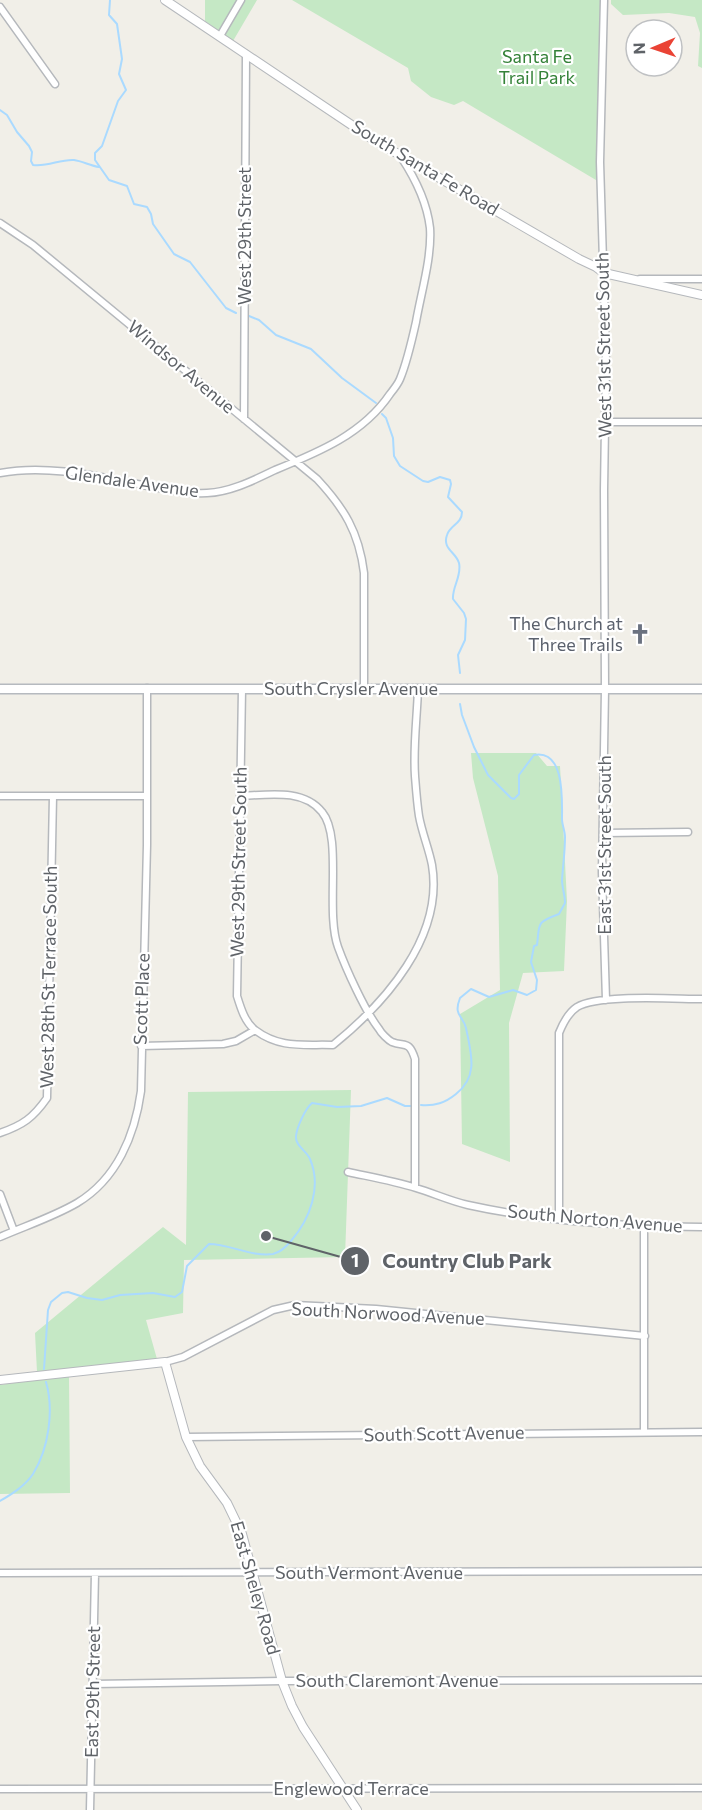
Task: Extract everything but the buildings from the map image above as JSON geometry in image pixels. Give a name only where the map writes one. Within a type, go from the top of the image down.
[{"type":"main road","name":"South Crysler Avenue","points":[[0,689],[702,689]]},
{"type":"street","name":"South Santa Fe Road","points":[[165,0],[375,140],[604,273],[702,295]]},
{"type":"street","points":[[220,36],[241,0]]},
{"type":"street","name":"West 31st Street South","points":[[604,0],[600,162],[606,360],[605,689]]},
{"type":"street","points":[[0,7],[55,84]]},
{"type":"street","name":"West 29th Street","points":[[244,419],[246,54]]},
{"type":"street","name":"Glendale Avenue","points":[[0,472],[75,473],[180,492],[207,493],[237,487],[343,440],[368,420],[385,402],[400,380],[415,328],[429,247],[429,227],[423,199],[400,154]]},
{"type":"street","name":"Windsor Avenue","points":[[0,223],[33,245],[317,479],[334,497],[358,540],[364,573],[364,689]]},
{"type":"street","points":[[633,279],[702,279]]},
{"type":"street","points":[[606,422],[702,422]]},
{"type":"street","name":"Scott Place","points":[[0,1237],[77,1203],[100,1184],[116,1165],[130,1139],[138,1115],[141,1090],[147,688]]},
{"type":"street","name":"West 29th Street South","points":[[242,689],[237,996],[247,1021],[255,1030]]},
{"type":"street","points":[[141,1046],[223,1044],[236,1041],[255,1030],[269,1040],[282,1044],[333,1045],[390,990],[408,965],[423,934],[432,906],[432,866],[419,816],[415,776],[418,689]]},
{"type":"street","name":"East 31st Street South","points":[[605,689],[602,872],[606,1000]]},
{"type":"street","points":[[0,796],[147,796]]},
{"type":"street","name":"West 28th St Terrace South","points":[[0,1133],[20,1126],[36,1114],[47,1098],[53,796]]},
{"type":"street","points":[[240,796],[298,796],[315,804],[327,818],[332,834],[332,910],[336,938],[368,1012],[380,1030],[392,1042],[407,1045],[413,1051],[416,1059],[415,1187]]},
{"type":"street","points":[[603,833],[688,832]]},
{"type":"street","points":[[559,1219],[559,1033],[565,1020],[575,1008],[588,1002],[702,999]]},
{"type":"street","name":"South Norton Avenue","points":[[348,1172],[415,1187],[466,1204],[559,1219],[644,1226],[702,1227]]},
{"type":"street","points":[[0,1194],[15,1231]]},
{"type":"street","points":[[644,1226],[644,1431]]},
{"type":"street","name":"South Norwood Avenue","points":[[0,1380],[165,1362],[183,1357],[273,1310],[296,1305],[387,1310],[645,1335]]},
{"type":"street","name":"East Sheley Road","points":[[165,1362],[186,1437],[200,1466],[236,1518],[242,1534],[282,1681],[303,1727],[357,1810]]},
{"type":"street","name":"South Scott Avenue","points":[[186,1437],[702,1432]]},
{"type":"street","name":"South Vermont Avenue","points":[[0,1573],[702,1571]]},
{"type":"street","name":"East 29th Street","points":[[90,1810],[95,1574]]},
{"type":"street","name":"South Claremont Avenue","points":[[93,1684],[702,1680]]},
{"type":"street","name":"Englewood Terrace","points":[[0,1789],[702,1788]]},
{"type":"green space","points":[[205,0],[257,0],[233,41],[205,21]]},
{"type":"green space","name":"Santa Fe Trail Park","points":[[292,0],[605,0],[601,183],[463,101],[454,105],[431,97],[411,81],[408,68]]},
{"type":"green space","points":[[611,0],[702,0],[702,68],[698,66],[700,33],[695,17],[669,13],[623,15],[611,4]]},
{"type":"green space","points":[[471,753],[536,753],[547,766],[560,766],[567,901],[564,971],[523,973],[509,1023],[510,1162],[462,1144],[460,1014],[500,990],[498,876],[473,778]]},
{"type":"green space","points":[[351,1090],[345,1257],[184,1260],[183,1313],[146,1320],[157,1359],[37,1372],[35,1333],[163,1227],[186,1245],[188,1092]]},
{"type":"green space","points":[[69,1375],[70,1493],[0,1494],[0,1385]]},
{"type":"waterway","points":[[110,0],[109,15],[117,24],[122,59],[119,74],[126,90],[118,101],[102,146],[95,153],[95,160],[109,180],[127,186],[134,204],[147,207],[153,224],[174,254],[190,262],[226,308],[236,313]]},
{"type":"waterway","points":[[0,110],[7,115],[29,146],[33,165],[74,160],[99,167]]},
{"type":"waterway","points":[[249,316],[259,320],[276,335],[311,349],[342,378],[376,403]]},
{"type":"waterway","points":[[382,414],[386,418],[393,438],[394,456],[400,466],[423,481],[428,482],[440,477],[450,480],[448,497],[462,512],[446,540],[460,568],[453,599],[466,619],[465,640],[458,655],[460,673]]},
{"type":"waterway","points":[[421,1105],[448,1100],[463,1087],[471,1072],[471,1055],[466,1028],[458,1012],[460,998],[471,989],[489,997],[513,990],[527,995],[536,990],[537,980],[531,962],[534,946],[537,945],[539,928],[542,922],[559,914],[565,903],[562,880],[565,835],[560,778],[556,768],[544,755],[534,755],[519,775],[519,794],[514,799],[511,798],[488,775],[474,747],[460,704]]},
{"type":"waterway","points":[[44,1369],[48,1310],[51,1302],[62,1293],[68,1292],[102,1300],[120,1295],[153,1293],[175,1297],[182,1292],[187,1266],[209,1244],[265,1254],[281,1251],[304,1223],[312,1202],[315,1181],[313,1170],[310,1159],[296,1140],[302,1118],[312,1103],[337,1107],[361,1106],[387,1098],[405,1106],[411,1106]]},
{"type":"waterway","points":[[0,1501],[30,1478],[43,1453],[50,1417],[46,1382]]},
{"type":"place","name":"The Church at Three Trails","points":[[640,634]]},
{"type":"place","name":"Country Club Park","points":[[266,1236]]}]
